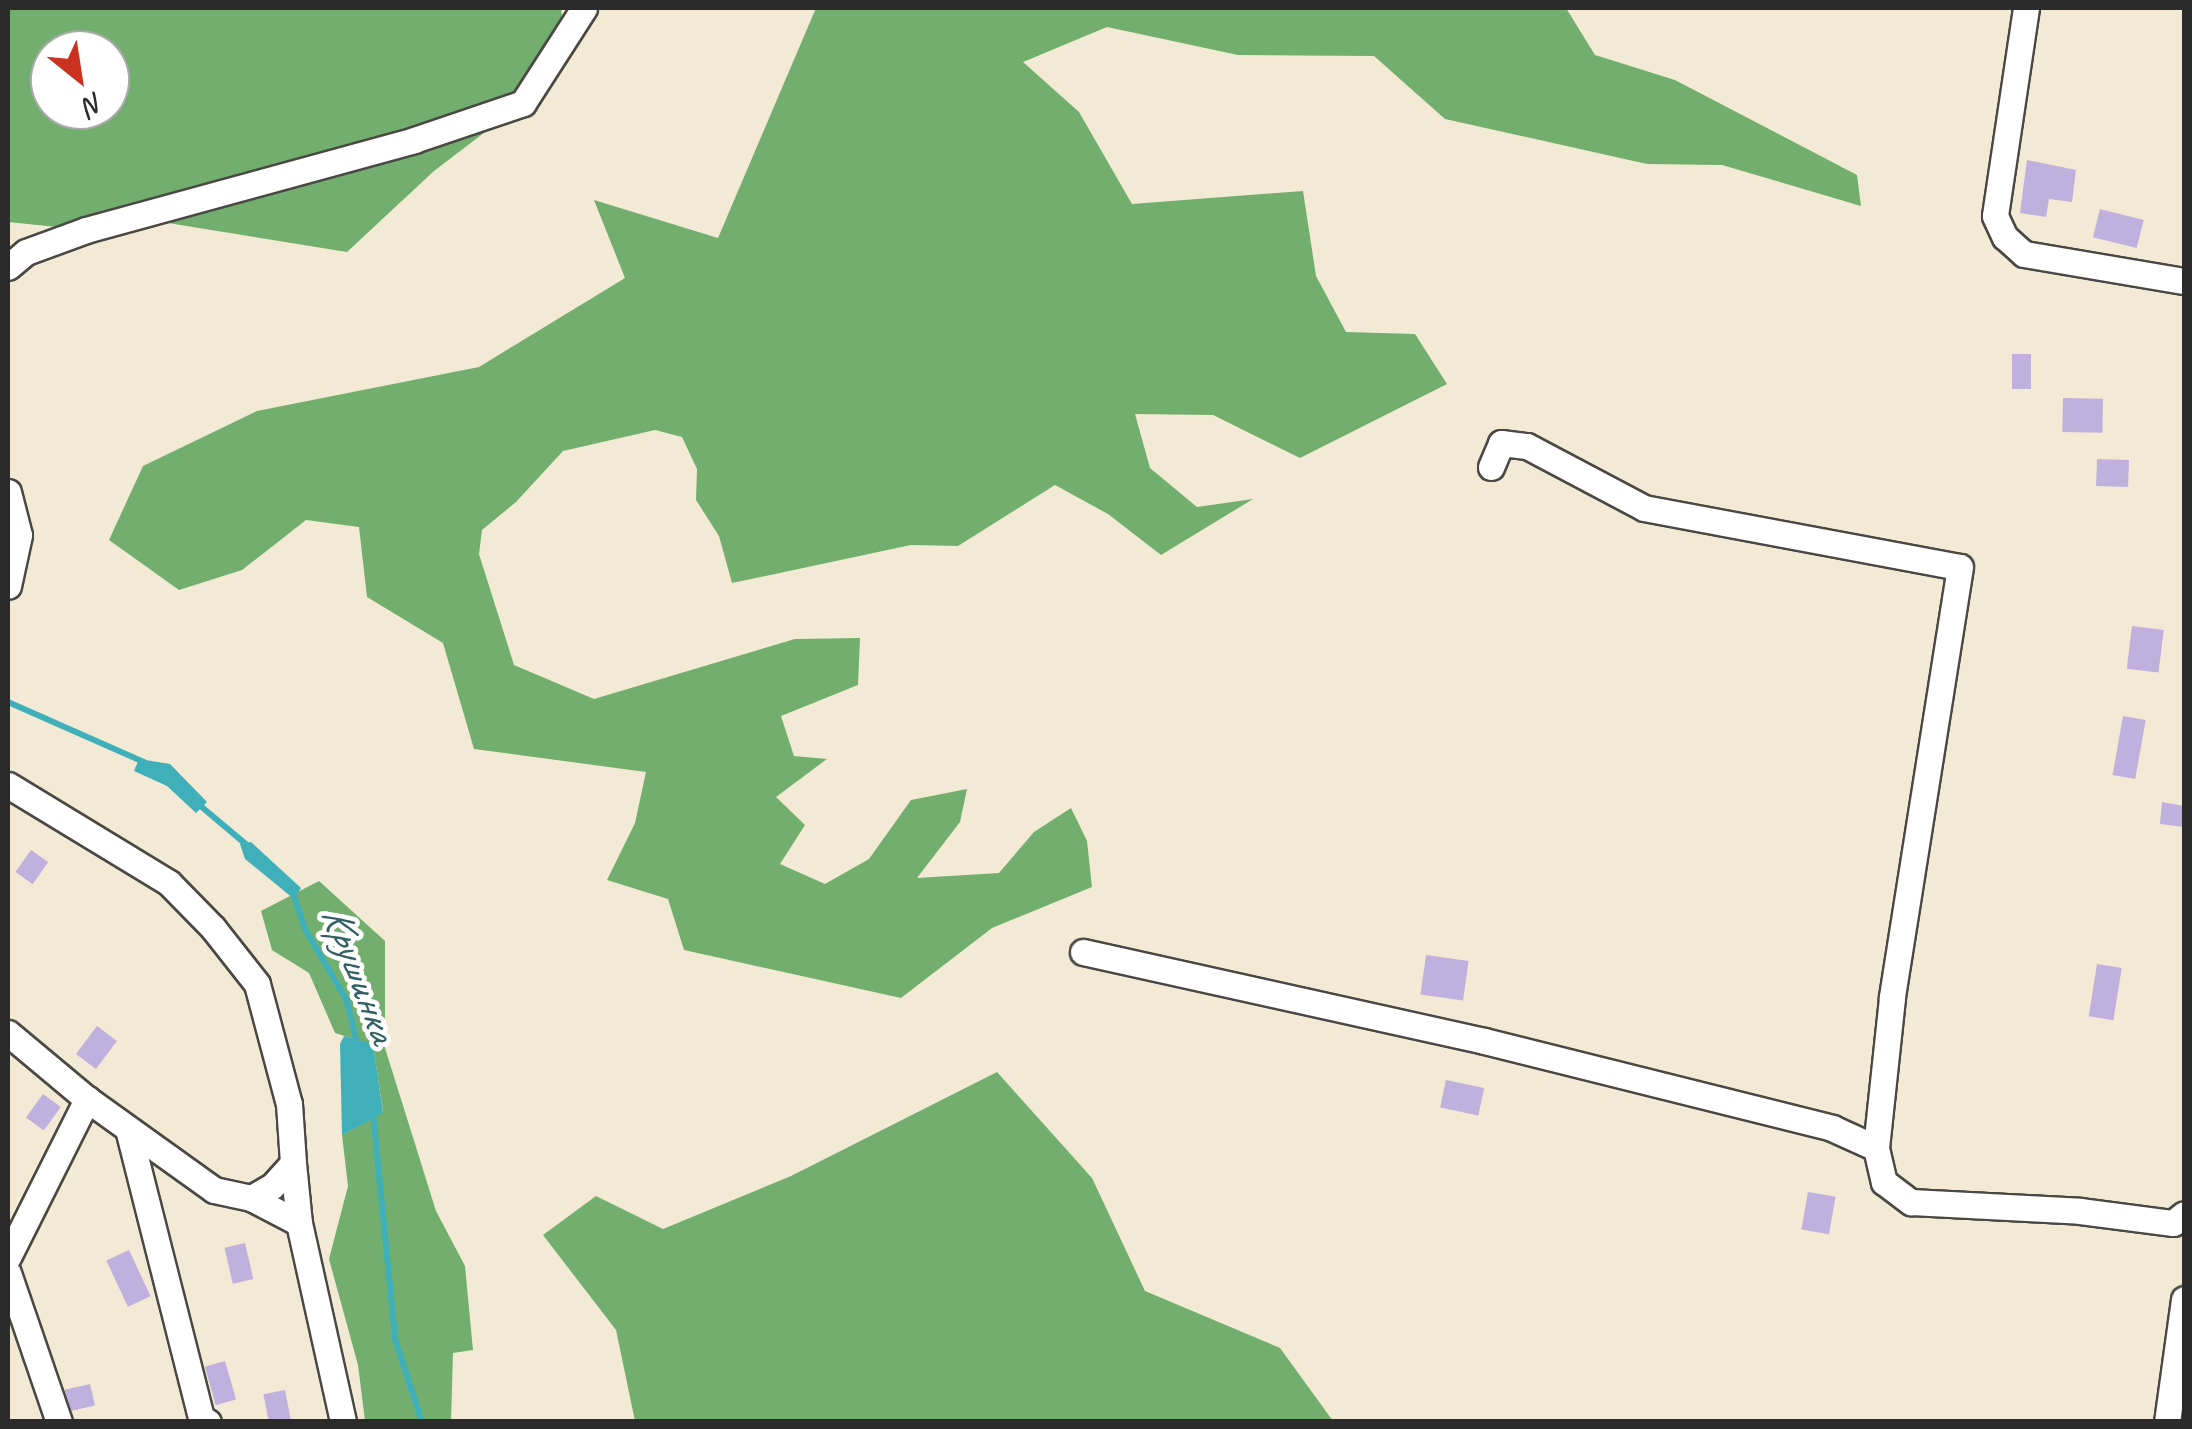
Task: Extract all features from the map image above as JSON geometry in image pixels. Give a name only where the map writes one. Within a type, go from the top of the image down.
[{"type":"street","points":[[8,267],[26,252],[86,230],[414,140],[523,103],[584,8]]},
{"type":"street","points":[[2026,8],[1995,216],[2005,237],[2024,254],[2184,281]]},
{"type":"street","points":[[1491,467],[1501,443],[1527,446],[1644,508],[1960,566],[1892,998],[1876,1148],[1884,1182],[1911,1202],[2080,1210],[2172,1223],[2184,1214]]},
{"type":"street","points":[[8,492],[19,535],[8,586]]},
{"type":"street","points":[[8,784],[169,883],[213,928],[257,984],[289,1104],[299,1222],[343,1422]]},
{"type":"street","points":[[1083,952],[1504,1046],[1832,1128],[1876,1148]]},
{"type":"street","points":[[8,1033],[87,1099],[214,1190],[251,1198],[299,1222]]},
{"type":"street","points":[[8,1256],[87,1099]]},
{"type":"street","points":[[128,1129],[201,1418],[208,1422]]},
{"type":"street","points":[[251,1198],[272,1186],[293,1163]]},
{"type":"street","points":[[8,1273],[58,1422]]},
{"type":"street","points":[[2166,1422],[2184,1299]]},
{"type":"green space","points":[[8,8],[561,8],[565,41],[523,103],[434,171],[347,252],[162,222],[86,230],[8,222]]},
{"type":"green space","points":[[816,8],[1566,8],[1595,55],[1675,80],[1857,175],[1861,206],[1722,165],[1647,164],[1445,119],[1374,56],[1238,55],[1107,27],[1023,62],[1079,112],[1132,204],[1303,191],[1316,276],[1346,332],[1415,334],[1447,384],[1300,458],[1213,415],[1135,414],[1150,468],[1197,507],[1253,499],[1161,555],[1108,514],[1055,485],[958,546],[911,545],[732,583],[719,536],[696,500],[697,469],[682,437],[655,430],[563,451],[516,502],[482,530],[479,554],[514,665],[594,699],[795,639],[860,638],[858,685],[781,716],[794,756],[827,759],[776,797],[805,825],[780,864],[825,884],[869,859],[911,800],[967,789],[960,822],[917,878],[999,873],[1034,832],[1071,808],[1087,841],[1092,887],[992,928],[901,998],[684,950],[668,899],[607,880],[635,823],[646,772],[474,749],[443,643],[367,597],[359,527],[306,520],[242,570],[179,590],[109,540],[143,466],[257,411],[479,367],[625,278],[594,200],[718,238]]},
{"type":"green space","points":[[319,881],[385,941],[385,1048],[436,1211],[465,1266],[473,1350],[453,1353],[451,1421],[365,1421],[358,1365],[329,1259],[348,1186],[342,1135],[383,1112],[373,1045],[335,1033],[309,973],[272,950],[261,911]]},
{"type":"green space","points":[[997,1072],[1092,1178],[1145,1291],[1280,1348],[1333,1421],[635,1421],[616,1330],[543,1235],[596,1196],[663,1229],[791,1176]]},
{"type":"water","points":[[139,759],[170,764],[207,802],[196,813],[167,786],[134,771]]},
{"type":"water","points":[[251,842],[301,888],[294,899],[245,859],[240,844]]},
{"type":"water","points":[[344,1036],[373,1044],[383,1113],[342,1135],[340,1044]]},
{"type":"building","points":[[2027,160],[2076,170],[2072,202],[2049,199],[2046,217],[2020,213]]},
{"type":"building","points":[[2100,209],[2144,220],[2137,248],[2093,237]]},
{"type":"building","points":[[2012,354],[2031,354],[2031,389],[2012,389]]},
{"type":"building","points":[[2063,398],[2103,399],[2102,433],[2062,432]]},
{"type":"building","points":[[2097,459],[2129,460],[2128,487],[2096,486]]},
{"type":"building","points":[[2132,626],[2164,630],[2159,673],[2127,669]]},
{"type":"building","points":[[2123,716],[2146,720],[2135,779],[2113,775]]},
{"type":"building","points":[[2162,802],[2184,806],[2184,827],[2160,824]]},
{"type":"building","points":[[31,850],[48,862],[33,884],[16,872]]},
{"type":"building","points":[[1426,955],[1469,961],[1463,1001],[1420,995]]},
{"type":"building","points":[[2097,964],[2122,968],[2113,1020],[2089,1016]]},
{"type":"building","points":[[97,1026],[117,1041],[96,1069],[76,1054]]},
{"type":"building","points":[[1446,1080],[1484,1088],[1478,1115],[1440,1107]]},
{"type":"building","points":[[43,1094],[61,1107],[44,1130],[26,1117]]},
{"type":"building","points":[[1808,1192],[1836,1197],[1829,1234],[1801,1229]]},
{"type":"building","points":[[245,1243],[253,1279],[233,1284],[225,1248]]},
{"type":"building","points":[[129,1250],[151,1296],[128,1307],[106,1261]]},
{"type":"building","points":[[225,1361],[236,1399],[216,1405],[205,1367]]},
{"type":"building","points":[[90,1384],[95,1405],[70,1411],[65,1390]]},
{"type":"building","points":[[285,1390],[291,1422],[269,1422],[263,1394]]},
{"type":"waterway","name":"Крушинка","points":[[8,702],[144,762]]},
{"type":"waterway","name":"Крушинка","points":[[197,803],[248,846]]},
{"type":"waterway","name":"Крушинка","points":[[292,890],[305,929],[347,1001],[358,1047]]},
{"type":"waterway","name":"Крушинка","points":[[373,1113],[395,1339],[422,1422]]}]
